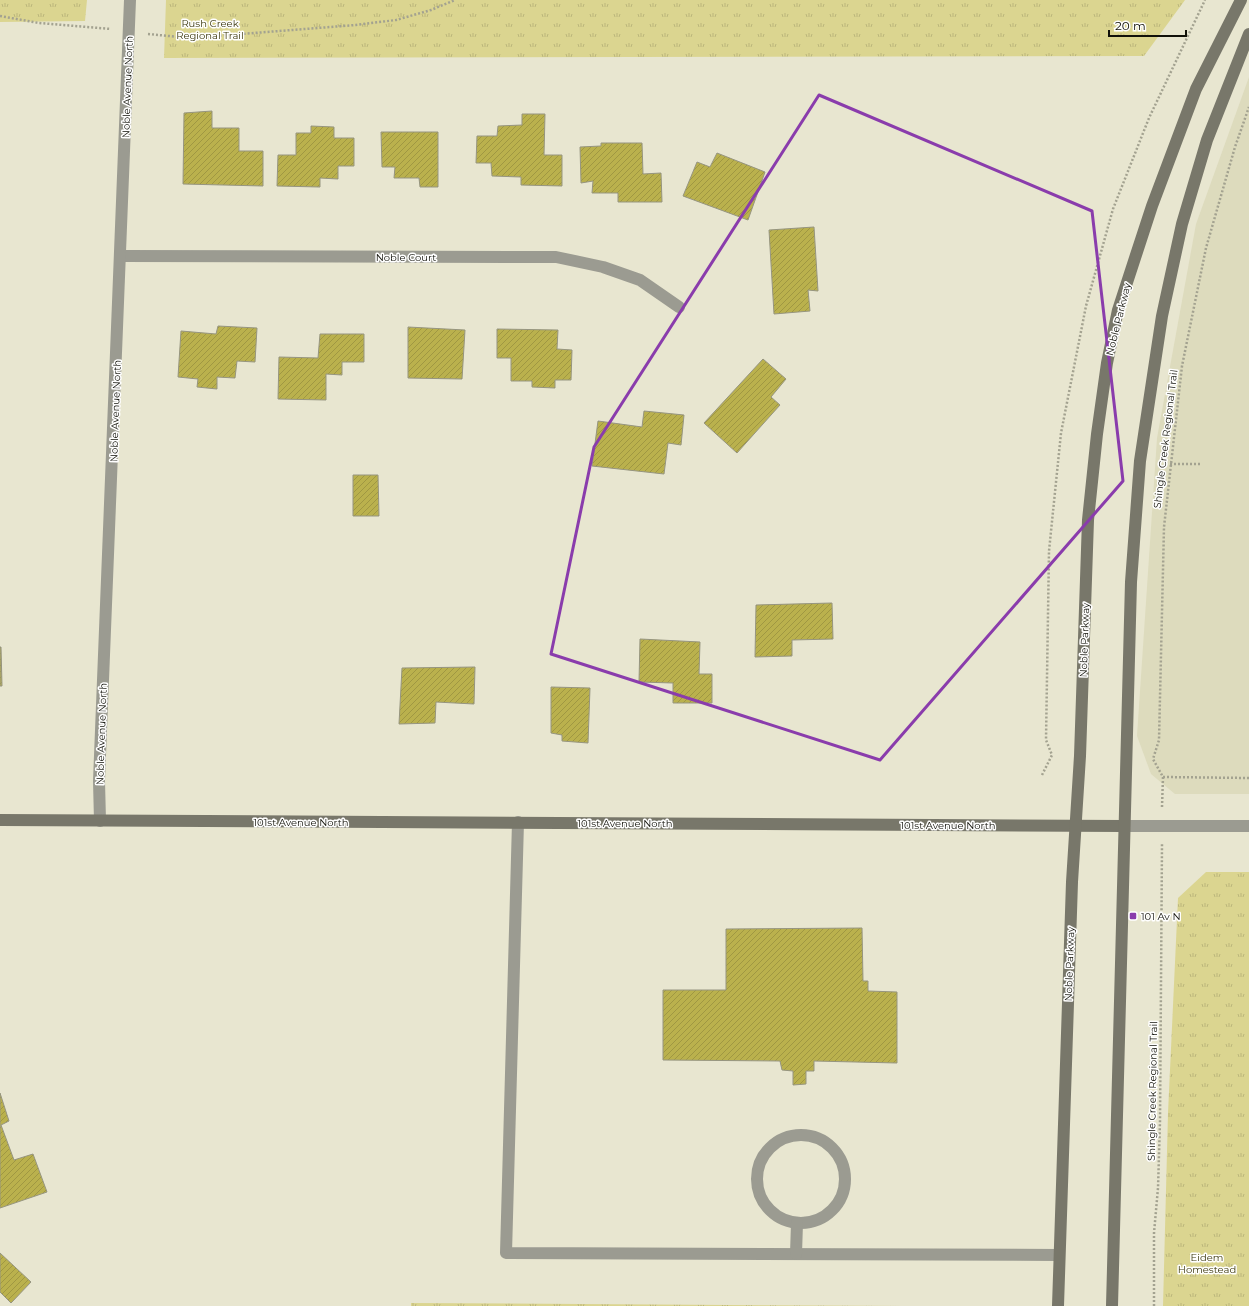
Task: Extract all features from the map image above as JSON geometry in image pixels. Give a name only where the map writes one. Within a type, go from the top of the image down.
[{"type":"main road","name":"Noble Parkway","points":[[1058,1306],[1075,827],[1080,756],[1088,520],[1091,480],[1107,363],[1123,296],[1175,142],[1196,89],[1241,0]]},
{"type":"main road","points":[[1112,1306],[1131,582],[1135,511],[1151,379],[1171,268],[1182,224],[1207,140],[1249,34]]},
{"type":"main road","name":"101st Avenue North","points":[[0,820],[100,822],[518,822],[1075,827],[1124,826]]},
{"type":"street","name":"Noble Avenue North","points":[[100,822],[99,781],[130,0]]},
{"type":"street","name":"Noble Court","points":[[121,256],[556,257],[603,267],[640,280],[679,308]]},
{"type":"street","points":[[518,822],[506,1252],[1059,1255]]},
{"type":"street","name":"101st Avenue North","points":[[1124,826],[1249,826]]},
{"type":"street","points":[[801,1134],[815,1136],[828,1143],[838,1153],[844,1166],[846,1180],[840,1200],[825,1217],[811,1222],[797,1223],[784,1220],[773,1213],[765,1204],[759,1193],[757,1180],[759,1166],[765,1153],[774,1143],[787,1136],[801,1134]]},
{"type":"street","points":[[796,1254],[797,1223]]},
{"type":"path","points":[[0,16],[70,27],[129,31],[190,38],[356,25],[396,20],[432,10],[455,0]]},
{"type":"path","name":"Shingle Creek Regional Trail","points":[[1249,107],[1224,182],[1195,296],[1182,366],[1164,527],[1159,740],[1153,759],[1163,777],[1249,778]]},
{"type":"path","points":[[1170,464],[1202,464]]},
{"type":"path","name":"Shingle Creek Regional Trail","points":[[1154,1306],[1154,1234],[1158,1188],[1160,1121],[1162,877]]},
{"type":"highlighted area","points":[[819,95],[1092,211],[1123,481],[880,760],[551,654],[594,447]]},
{"type":"shaded area","points":[[1249,77],[1249,794],[1175,794],[1151,774],[1137,736],[1157,438],[1196,224]]},
{"type":"green space","points":[[0,0],[87,0],[85,21],[0,22]]},
{"type":"green space","name":"Rush Creek Regional Trail","points":[[166,0],[1185,0],[1144,56],[164,58]]},
{"type":"green space","name":"Eidem Homestead","points":[[1206,872],[1249,872],[1249,1306],[1163,1306],[1168,1113],[1178,898]]},
{"type":"green space","points":[[411,1303],[906,1306],[411,1306]]},
{"type":"building","points":[[212,111],[212,128],[239,128],[239,151],[263,151],[263,186],[183,184],[184,113]]},
{"type":"building","points":[[522,114],[545,114],[544,155],[562,155],[562,186],[521,185],[521,177],[492,176],[491,163],[476,163],[477,136],[497,136],[498,126],[522,125]]},
{"type":"building","points":[[311,126],[334,127],[334,138],[354,138],[354,166],[338,166],[338,179],[320,178],[320,187],[277,186],[278,155],[296,155],[296,133],[311,133]]},
{"type":"building","points":[[381,132],[438,132],[438,187],[420,187],[419,178],[394,178],[395,167],[382,167]]},
{"type":"building","points":[[601,143],[642,143],[643,174],[661,173],[662,202],[618,202],[618,193],[592,193],[593,181],[581,183],[580,147],[601,146]]},
{"type":"building","points":[[717,153],[765,172],[748,220],[683,196],[697,162],[710,167]]},
{"type":"building","points":[[814,227],[818,291],[808,290],[810,311],[774,314],[769,230]]},
{"type":"building","points":[[218,326],[257,328],[255,362],[237,361],[235,378],[217,377],[217,389],[197,387],[198,379],[178,377],[181,331],[216,334]]},
{"type":"building","points":[[408,327],[465,330],[462,379],[408,378]]},
{"type":"building","points":[[497,329],[558,330],[557,349],[572,350],[571,380],[555,380],[555,388],[532,387],[532,381],[511,381],[511,358],[497,358]]},
{"type":"building","points":[[320,334],[364,334],[364,362],[342,362],[342,375],[326,374],[326,400],[278,399],[279,357],[318,358]]},
{"type":"building","points":[[763,359],[786,379],[771,397],[780,405],[737,453],[704,423]]},
{"type":"building","points":[[644,411],[684,415],[681,445],[668,443],[664,474],[592,466],[598,421],[642,427]]},
{"type":"building","points":[[353,475],[378,475],[379,516],[353,516]]},
{"type":"building","points":[[832,603],[833,639],[792,640],[792,656],[755,657],[756,605]]},
{"type":"building","points":[[640,639],[700,642],[699,674],[712,674],[712,703],[673,703],[673,683],[639,682]]},
{"type":"building","points":[[1,647],[2,686],[0,686]]},
{"type":"building","points":[[475,667],[474,704],[436,702],[435,723],[399,724],[402,668]]},
{"type":"building","points":[[551,687],[590,688],[588,743],[562,741],[562,735],[551,733]]},
{"type":"building","points":[[862,928],[863,981],[868,981],[868,991],[897,992],[897,1063],[814,1061],[814,1071],[806,1071],[806,1084],[793,1085],[793,1071],[782,1070],[780,1061],[663,1060],[663,990],[726,990],[726,929]]},
{"type":"building","points":[[0,1093],[9,1121],[1,1125],[14,1160],[33,1154],[47,1192],[0,1208]]},
{"type":"building","points":[[0,1253],[31,1282],[11,1303],[0,1292]]},
{"type":"place","name":"101 Av N","points":[[1133,916]]}]
